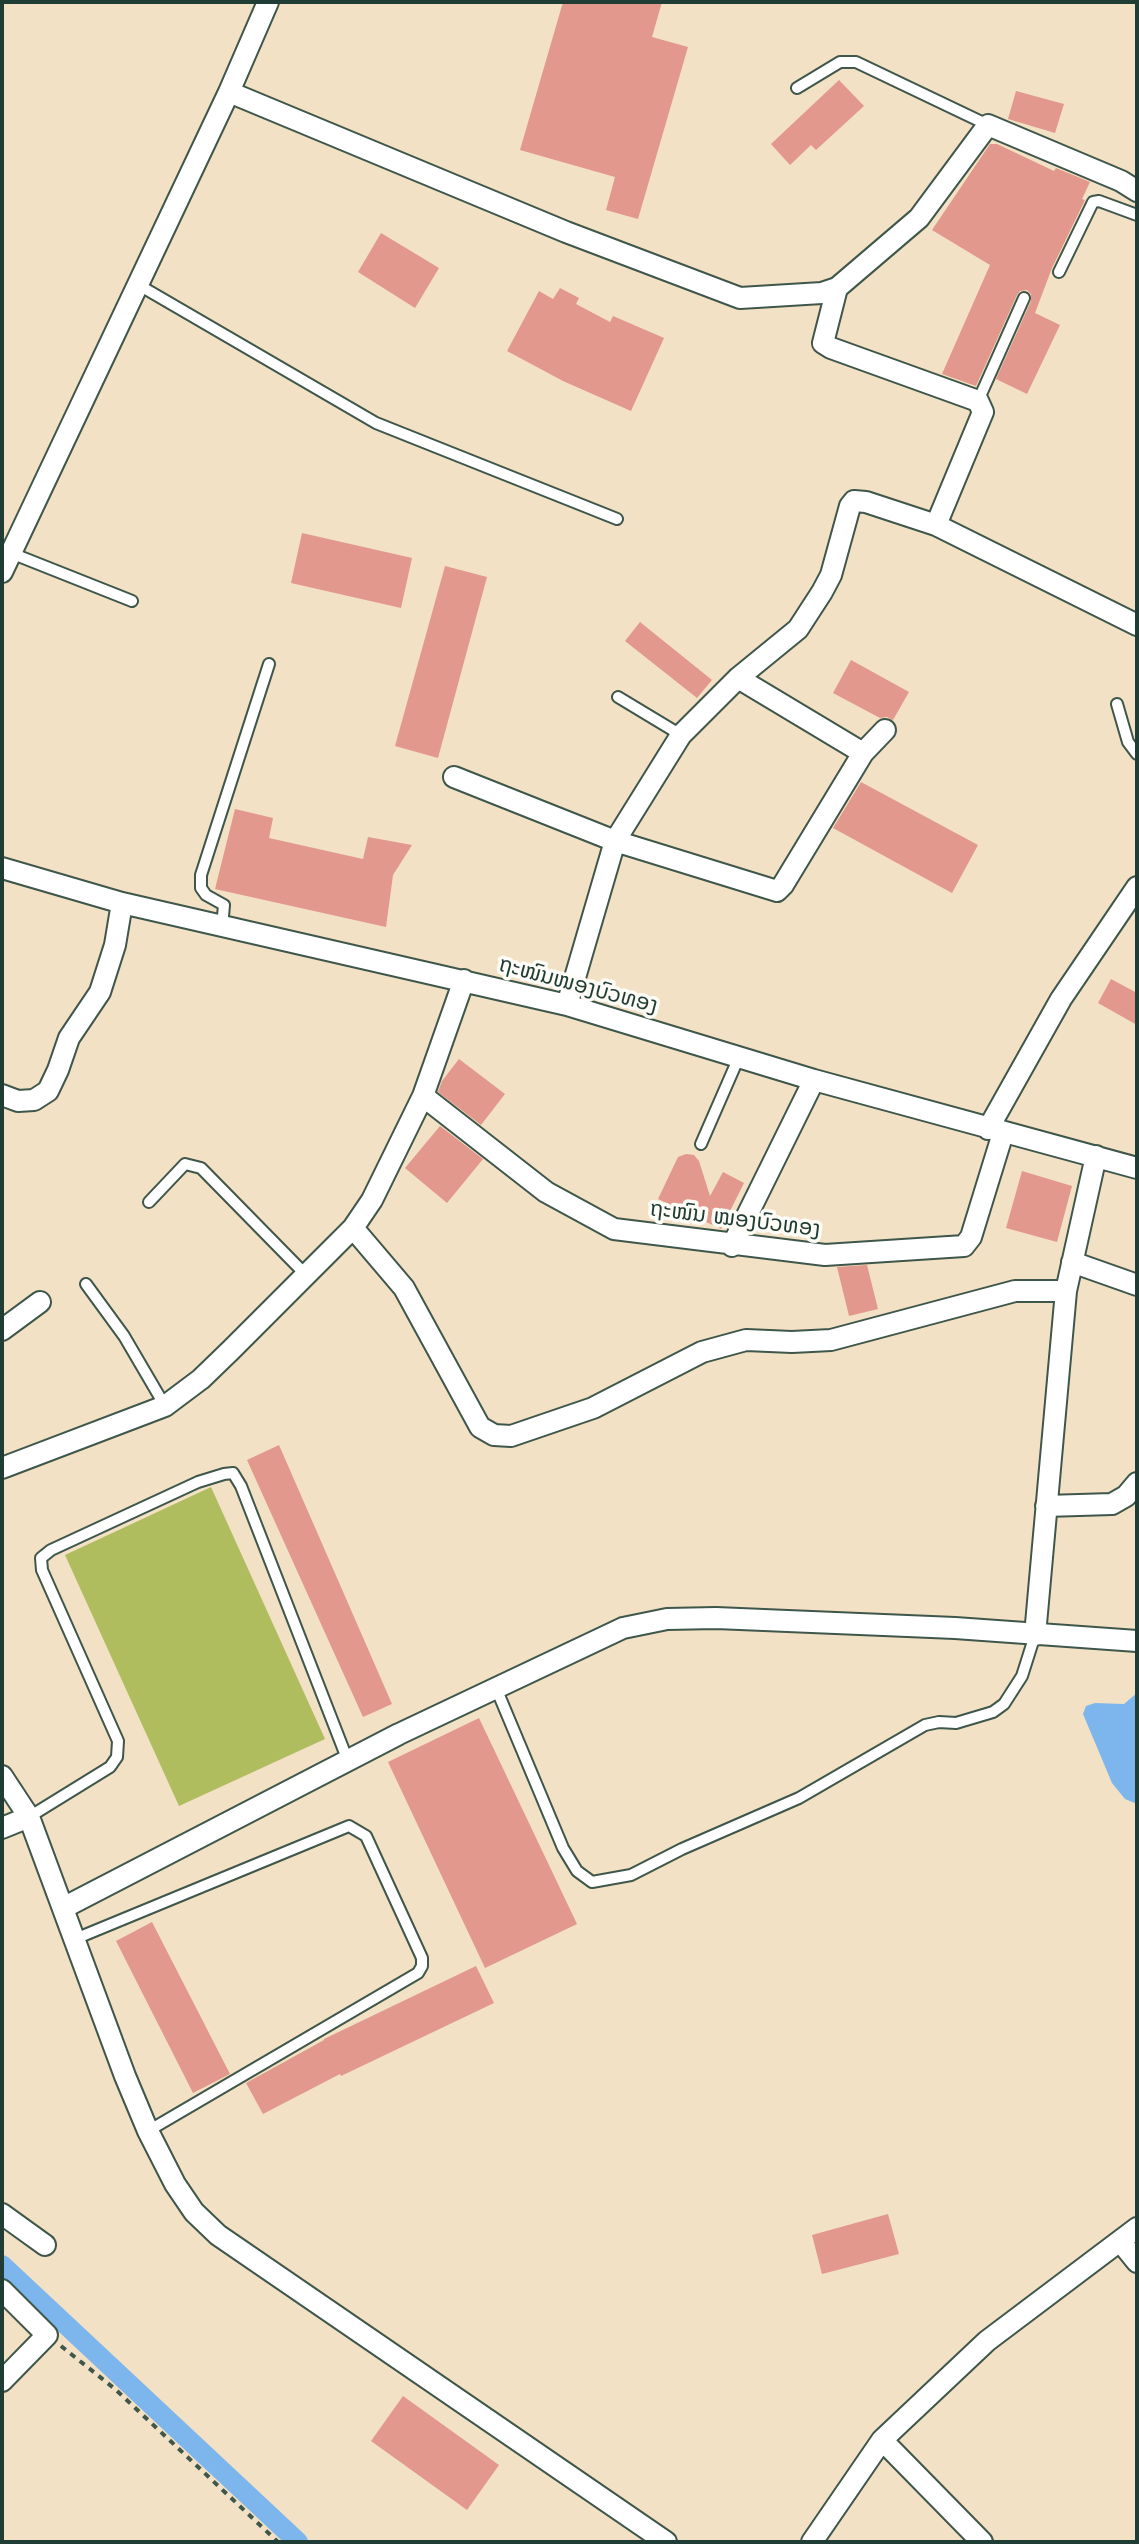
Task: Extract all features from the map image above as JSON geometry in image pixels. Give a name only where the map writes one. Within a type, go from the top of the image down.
[{"type":"street","points":[[2,572],[229,92],[268,2]]},
{"type":"street","points":[[229,92],[566,232],[740,298],[822,293],[837,288],[919,218],[988,125],[1121,181],[1137,191]]},
{"type":"street","points":[[837,288],[823,343],[978,401],[983,412],[936,525]]},
{"type":"street","points":[[567,1005],[615,841],[681,735],[738,678],[798,629],[831,575],[854,501],[866,502],[936,525],[1137,623]]},
{"type":"street","points":[[738,678],[863,753]]},
{"type":"street","points":[[454,777],[615,841],[777,891],[863,753],[885,730]]},
{"type":"street","name":"ຖະໜົນໜອງບົວທອງ","points":[[2,868],[122,903],[567,1005],[814,1080],[1137,1168]]},
{"type":"street","points":[[995,1131],[1061,999],[1137,887]]},
{"type":"street","points":[[2,1095],[18,1101],[34,1100],[48,1091],[69,1038],[100,992],[115,945],[122,903]]},
{"type":"street","points":[[2,1468],[165,1406],[201,1379],[353,1228],[372,1200],[423,1096],[464,980]]},
{"type":"street","points":[[732,1246],[814,1080]]},
{"type":"street","name":"ຖະໜົນ ໝອງບົວທອງ","points":[[423,1096],[546,1192],[614,1229],[732,1246],[825,1255],[964,1246],[971,1237],[995,1131]]},
{"type":"street","points":[[1035,1635],[1066,1291],[1096,1156]]},
{"type":"street","points":[[353,1228],[404,1288],[480,1427],[494,1435],[511,1436],[593,1408],[702,1352],[746,1340],[831,1340],[1015,1291],[1066,1291]]},
{"type":"street","points":[[1072,1262],[1137,1285]]},
{"type":"street","points":[[2,1330],[40,1302]]},
{"type":"street","points":[[1046,1506],[1112,1504],[1126,1496],[1137,1483]]},
{"type":"street","points":[[63,1908],[348,1761],[623,1628],[667,1619],[716,1618],[955,1628],[1137,1641]]},
{"type":"street","points":[[2,1776],[29,1817],[148,2131],[175,2184],[194,2212],[218,2235],[666,2542]]},
{"type":"street","points":[[2,1828],[29,1817]]},
{"type":"street","points":[[2,2214],[45,2245]]},
{"type":"street","points":[[812,2542],[882,2440],[987,2341],[1137,2228]]},
{"type":"street","points":[[1120,2241],[1137,2262]]},
{"type":"street","points":[[2,2290],[47,2335],[2,2381]]},
{"type":"street","points":[[882,2440],[982,2542]]},
{"type":"lane","points":[[797,88],[840,62],[856,62],[988,125]]},
{"type":"lane","points":[[1059,272],[1093,202],[1099,201],[1137,215]]},
{"type":"lane","points":[[137,284],[376,423],[617,519]]},
{"type":"lane","points":[[978,401],[1024,298]]},
{"type":"lane","points":[[11,553],[132,601]]},
{"type":"lane","points":[[222,927],[224,905],[206,895],[201,888],[201,875],[269,664]]},
{"type":"lane","points":[[618,697],[681,735]]},
{"type":"lane","points":[[1117,704],[1128,742],[1137,754]]},
{"type":"lane","points":[[701,1144],[739,1057]]},
{"type":"lane","points":[[149,1202],[185,1164],[201,1168],[307,1276]]},
{"type":"lane","points":[[86,1284],[124,1336],[165,1406]]},
{"type":"lane","points":[[29,1817],[110,1767],[117,1757],[118,1741],[42,1570],[41,1558],[51,1550],[198,1482],[224,1474],[233,1473],[241,1486],[348,1761]]},
{"type":"lane","points":[[496,1688],[563,1848],[577,1871],[592,1882],[631,1875],[799,1798],[925,1725],[956,1723],[993,1712],[1004,1704],[1022,1676],[1035,1635]]},
{"type":"lane","points":[[75,1939],[349,1826],[366,1836],[422,1958],[418,1973],[148,2131]]},
{"type":"path","points":[[47,2335],[115,2389],[278,2542]]},
{"type":"green space","points":[[211,1487],[325,1739],[179,1806],[65,1555]]},
{"type":"water","points":[[1137,1693],[1137,1804],[1125,1799],[1112,1783],[1083,1714],[1086,1706],[1095,1703],[1124,1704]]},
{"type":"building","points":[[563,2],[662,2],[652,37],[688,47],[638,219],[606,210],[615,177],[520,150]]},
{"type":"building","points":[[839,80],[864,106],[816,150],[811,145],[790,165],[771,144]]},
{"type":"building","points":[[1016,91],[1064,104],[1055,133],[1008,119]]},
{"type":"building","points":[[990,144],[997,144],[1054,171],[1056,168],[1090,182],[1035,313],[1060,325],[1027,394],[996,379],[1031,301],[1027,290],[1017,295],[976,386],[942,374],[990,265],[932,230]]},
{"type":"building","points":[[381,233],[439,268],[415,308],[358,272]]},
{"type":"building","points":[[560,288],[579,298],[576,304],[610,322],[613,316],[664,338],[631,411],[563,381],[507,351],[539,291],[553,299]]},
{"type":"building","points":[[302,533],[412,558],[401,608],[291,583]]},
{"type":"building","points":[[445,566],[487,577],[438,758],[395,746]]},
{"type":"building","points":[[640,622],[712,680],[697,698],[625,641]]},
{"type":"building","points":[[851,660],[909,692],[893,720],[880,718],[833,693]]},
{"type":"building","points":[[861,782],[978,845],[952,893],[833,828]]},
{"type":"building","points":[[235,809],[273,818],[269,838],[363,859],[368,837],[412,845],[393,875],[386,927],[215,889]]},
{"type":"building","points":[[1111,979],[1137,993],[1137,1025],[1098,1003]]},
{"type":"building","points":[[459,1059],[505,1094],[481,1125],[438,1092],[442,1081]]},
{"type":"building","points":[[440,1126],[483,1159],[447,1203],[405,1168]]},
{"type":"building","points":[[694,1155],[699,1161],[710,1196],[723,1172],[744,1183],[721,1229],[658,1199],[678,1157]]},
{"type":"building","points":[[1022,1171],[1072,1186],[1057,1242],[1006,1228]]},
{"type":"building","points":[[867,1265],[878,1309],[849,1316],[837,1267]]},
{"type":"building","points":[[279,1445],[392,1704],[363,1717],[247,1460]]},
{"type":"building","points":[[479,1718],[577,1924],[485,1968],[388,1762]]},
{"type":"building","points":[[152,1922],[230,2074],[193,2093],[116,1941]]},
{"type":"building","points":[[476,1966],[494,2003],[340,2074],[263,2114],[246,2083],[324,2039]]},
{"type":"building","points":[[888,2214],[899,2254],[822,2274],[812,2235]]},
{"type":"building","points":[[403,2396],[499,2465],[467,2510],[371,2441]]},
{"type":"waterway","points":[[2,2265],[298,2542]]}]
